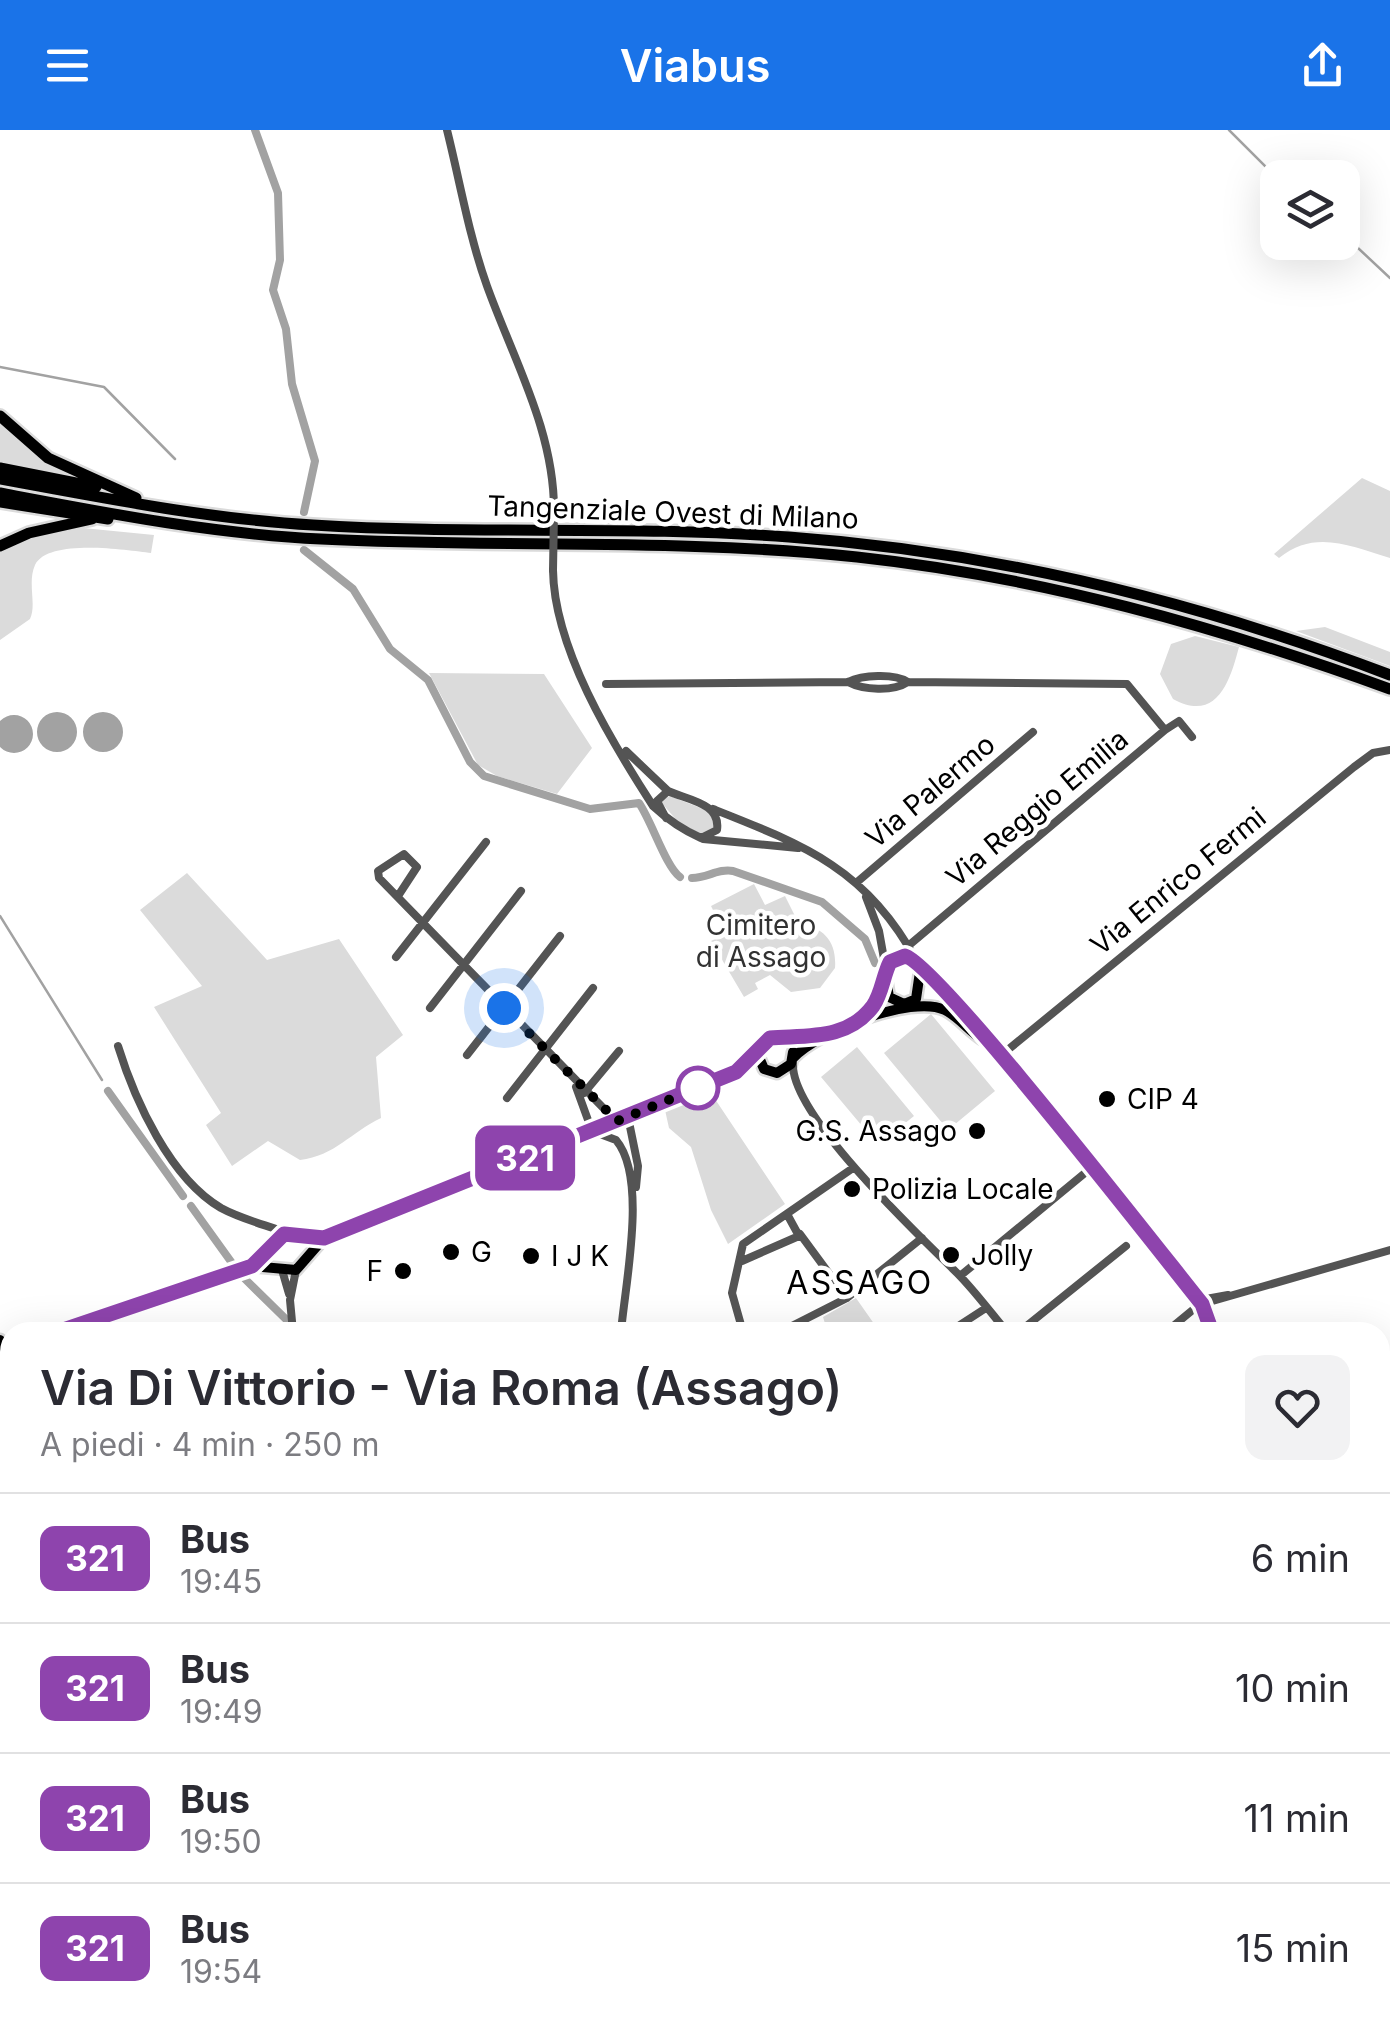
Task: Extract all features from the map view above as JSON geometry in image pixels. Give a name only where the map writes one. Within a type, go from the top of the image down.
[{"type":"highway","points":[[0,416],[48,458],[169,510]]},
{"type":"highway","points":[[0,468],[120,492]]},
{"type":"highway","name":"Tangenziale Ovest di Milano","points":[[0,479],[169,510],[316,526],[756,534],[890,547],[1119,588],[1279,634],[1390,676]]},
{"type":"highway","name":"Tangenziale Ovest di Milano","points":[[0,493],[157,521],[320,539],[767,549],[905,563],[1030,583],[1154,611],[1390,689]]},
{"type":"highway","points":[[0,502],[95,519],[157,521]]},
{"type":"highway","points":[[0,546],[29,533],[95,519]]},
{"type":"main road","points":[[850,1026],[873,1006],[894,960],[905,956],[918,962],[1202,1304],[1208,1322]]},
{"type":"main road","points":[[87,1322],[252,1266],[296,1270],[324,1238],[736,1072],[758,1055],[767,1040],[820,1037],[908,1004],[920,993],[918,962]]},
{"type":"main road","points":[[886,976],[889,997],[945,1010],[987,1042]]},
{"type":"main road","points":[[736,1072],[785,1070],[793,1058],[820,1037]]},
{"type":"main road","points":[[784,1039],[793,1058]]},
{"type":"main road","points":[[758,1055],[767,1070]]},
{"type":"main road","points":[[252,1266],[272,1246],[295,1235],[324,1238]]},
{"type":"main road","points":[[295,1235],[308,1256]]},
{"type":"main road","points":[[272,1246],[280,1269]]},
{"type":"street","points":[[447,130],[480,265],[544,432],[554,475],[554,570],[563,638],[616,740],[641,788],[666,818],[702,838],[791,845],[826,858]]},
{"type":"street","points":[[606,684],[848,682],[856,678],[900,677],[908,682],[1126,684],[1166,730]]},
{"type":"street","name":"Via Reggio Emilia","points":[[894,960],[908,944],[1166,730],[1179,721],[1192,737]]},
{"type":"street","name":"Via Palermo","points":[[856,883],[1033,732]]},
{"type":"street","points":[[616,740],[650,778],[668,790],[826,858],[856,883],[908,944],[918,962]]},
{"type":"street","name":"Via Enrico Fermi","points":[[999,1056],[1354,766],[1373,753],[1390,750]]},
{"type":"street","points":[[650,778],[666,818]]},
{"type":"street","points":[[657,802],[659,794],[668,790]]},
{"type":"street","points":[[702,838],[718,830],[719,819],[713,809]]},
{"type":"street","points":[[396,956],[486,842]]},
{"type":"street","points":[[398,896],[417,867],[404,854],[378,870],[398,896],[583,1094],[602,1110],[622,1119],[630,1132],[638,1177],[623,1322]]},
{"type":"street","points":[[430,1008],[521,891]]},
{"type":"street","points":[[864,893],[880,931],[886,976]]},
{"type":"street","points":[[467,1055],[560,936]]},
{"type":"street","points":[[507,1098],[593,988]]},
{"type":"street","points":[[118,1046],[142,1105],[200,1193],[225,1210],[295,1235]]},
{"type":"street","points":[[583,1094],[618,1051]]},
{"type":"street","points":[[793,1058],[797,1086],[853,1168],[960,1276],[998,1322]]},
{"type":"street","points":[[767,1070],[797,1086]]},
{"type":"street","points":[[583,1094],[592,1132],[616,1140],[626,1153],[633,1196]]},
{"type":"street","points":[[588,1114],[602,1110]]},
{"type":"street","points":[[616,1140],[630,1132]]},
{"type":"street","points":[[740,1322],[732,1294],[743,1244],[853,1168]]},
{"type":"street","points":[[960,1276],[1091,1168]]},
{"type":"street","points":[[787,1214],[847,1298]]},
{"type":"street","points":[[270,1226],[272,1246]]},
{"type":"street","points":[[742,1261],[800,1234]]},
{"type":"street","points":[[800,1322],[847,1298],[922,1238]]},
{"type":"street","points":[[1031,1322],[1126,1246]]},
{"type":"street","points":[[1179,1322],[1212,1296],[1233,1295],[1390,1250]]},
{"type":"street","points":[[280,1269],[290,1300]]},
{"type":"street","points":[[292,1322],[290,1300],[296,1270]]},
{"type":"street","points":[[964,1322],[986,1308]]},
{"type":"green space","points":[[0,422],[34,453],[72,477],[0,466]]},
{"type":"green space","points":[[1362,478],[1390,491],[1390,558],[1347,545],[1319,542],[1292,549],[1279,558],[1274,554]]},
{"type":"green space","points":[[83,528],[154,535],[151,553],[88,548],[55,551],[43,557],[33,572],[30,619],[0,640],[0,551],[48,533]]},
{"type":"green space","points":[[1325,627],[1390,652],[1390,666],[1296,631]]},
{"type":"green space","points":[[1195,636],[1239,647],[1226,685],[1211,702],[1201,706],[1173,699],[1160,674],[1171,644]]},
{"type":"green space","points":[[429,673],[544,674],[592,748],[557,794],[497,776],[478,765]]},
{"type":"green space","points":[[670,796],[711,812],[716,826],[704,835],[679,823],[660,801]]},
{"type":"green space","points":[[187,873],[267,960],[339,939],[403,1035],[376,1057],[381,1118],[312,1158],[300,1160],[268,1141],[232,1166],[206,1125],[221,1113],[154,1007],[202,986],[140,910]]},
{"type":"green space","name":"Cimitero di Assago","points":[[754,884],[765,905],[785,896],[799,924],[822,932],[831,943],[835,968],[820,988],[791,992],[770,975],[755,983],[758,989],[744,997],[711,941],[725,934],[711,906]]},
{"type":"green space","points":[[931,1014],[995,1091],[948,1130],[884,1053]]},
{"type":"green space","points":[[857,1047],[914,1116],[878,1145],[821,1077]]},
{"type":"green space","points":[[711,1093],[785,1204],[728,1244],[711,1210],[691,1147],[669,1128],[665,1110]]},
{"type":"green space","points":[[856,1298],[873,1322],[825,1322],[823,1317]]},
{"type":"shaded area","points":[[57,712],[71,718],[77,732],[71,746],[57,752],[43,746],[37,732],[43,718]]},
{"type":"shaded area","points":[[103,712],[117,718],[123,732],[117,746],[103,752],[89,746],[83,732],[89,718]]},
{"type":"shaded area","points":[[7,717],[21,717],[31,727],[31,741],[21,751],[7,751],[-1,744],[-1,724]]},
{"type":"waterway","points":[[255,130],[278,193],[280,260],[273,290],[286,329],[292,384],[315,461],[304,512]]},
{"type":"waterway","points":[[1229,130],[1260,161]]},
{"type":"waterway","points":[[1360,250],[1390,278]]},
{"type":"waterway","points":[[0,367],[104,387],[175,459]]},
{"type":"waterway","points":[[304,550],[353,589],[390,649],[428,680],[470,762],[484,776],[590,809],[639,803],[680,877]]},
{"type":"waterway","points":[[692,878],[733,871],[822,902],[865,939],[875,963]]},
{"type":"waterway","points":[[0,916],[102,1080]]},
{"type":"waterway","points":[[108,1091],[183,1196]]},
{"type":"waterway","points":[[191,1206],[232,1263]]},
{"type":"waterway","points":[[245,1279],[289,1322]]},
{"type":"bus line","name":"321","points":[[87,1322],[252,1266],[284,1234],[324,1238],[628,1117],[736,1072],[758,1055],[760,1046],[770,1038],[801,1040],[850,1026],[873,1006],[890,962],[905,956],[919,962],[977,1026],[1202,1304],[1208,1322]]},
{"type":"place","name":"CIP 4","points":[[1107,1099]]},
{"type":"place","name":"G.S. Assago","points":[[977,1131]]},
{"type":"place","name":"Polizia Locale","points":[[852,1189]]},
{"type":"place","name":"G","points":[[451,1252]]},
{"type":"place","name":"Jolly","points":[[951,1255]]},
{"type":"place","name":"I J K","points":[[531,1256]]},
{"type":"place","name":"F","points":[[403,1271]]},
{"type":"district","name":"ASSAGO","points":[[860,1283]]},
{"type":"route","points":[[504,1008],[612,1119],[617,1121],[698,1088]]}]
